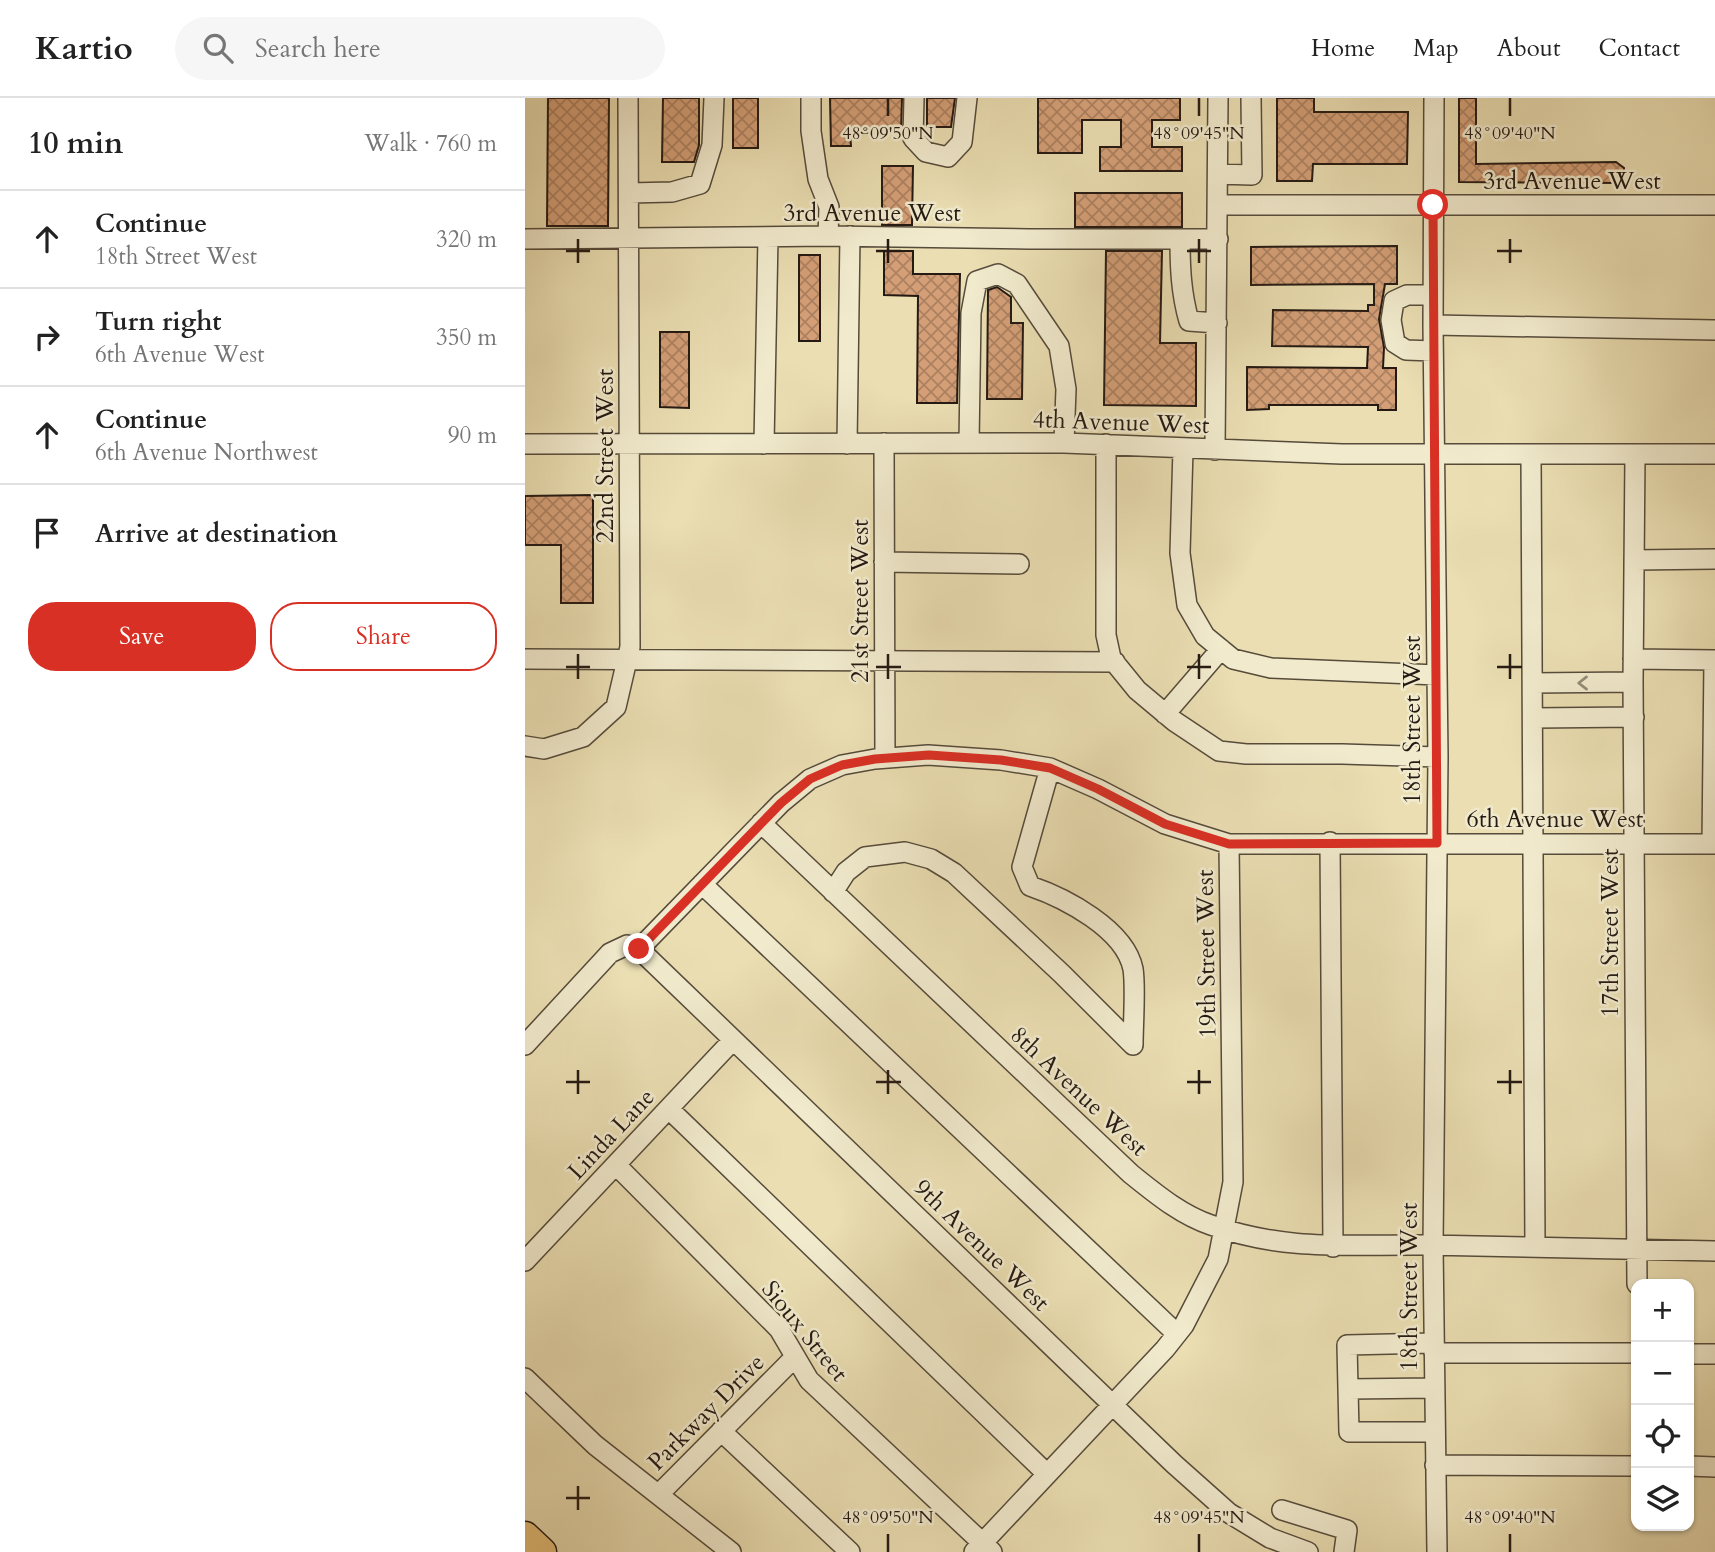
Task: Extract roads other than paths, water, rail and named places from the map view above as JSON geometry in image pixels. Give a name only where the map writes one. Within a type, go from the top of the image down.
[{"type":"highway","points":[[525,1536],[542,1552]]},
{"type":"street","name":"22nd Street West","points":[[525,746],[544,749],[583,737],[617,707],[630,647],[628,98]]},
{"type":"street","points":[[629,193],[672,192],[700,184],[712,145],[714,98]]},
{"type":"street","points":[[811,98],[811,131],[818,179],[829,207],[828,236]]},
{"type":"street","points":[[914,98],[913,138],[926,152],[948,156],[963,142],[967,98]]},
{"type":"street","points":[[1215,450],[1218,98]]},
{"type":"street","points":[[1218,174],[1252,175],[1251,98]]},
{"type":"street","name":"18th Street West","points":[[1434,98],[1433,351],[1438,757],[1433,1245],[1437,1552]]},
{"type":"street","name":"3rd Avenue West","points":[[1219,205],[1715,205]]},
{"type":"street","name":"3rd Avenue West","points":[[525,239],[828,236],[1218,239]]},
{"type":"street","points":[[847,444],[850,236]]},
{"type":"street","points":[[764,444],[768,237]]},
{"type":"street","points":[[1180,239],[1180,273],[1189,321],[1217,323]]},
{"type":"street","points":[[969,443],[971,313],[977,281],[998,274],[1017,285],[1059,346],[1066,389],[1065,443]]},
{"type":"street","points":[[1433,295],[1407,295],[1394,301],[1391,320],[1395,343],[1406,350],[1433,351]]},
{"type":"street","points":[[1433,325],[1715,330]]},
{"type":"street","name":"21st Street West","points":[[884,443],[885,758]]},
{"type":"street","name":"4th Avenue West","points":[[525,444],[629,446],[1065,443],[1215,450],[1434,454],[1715,454]]},
{"type":"street","points":[[1106,444],[1106,635],[1111,657],[1137,690],[1165,714],[1219,751],[1246,754],[1438,757]]},
{"type":"street","points":[[1183,449],[1180,553],[1187,605],[1205,636],[1233,659],[1271,668],[1437,675]]},
{"type":"street","points":[[1531,455],[1535,1248]]},
{"type":"street","name":"17th Street West","points":[[1635,455],[1633,682],[1637,1279]]},
{"type":"street","points":[[1634,560],[1715,559]]},
{"type":"street","points":[[884,562],[1019,564]]},
{"type":"street","points":[[1165,714],[1221,649]]},
{"type":"street","points":[[525,659],[1115,662]]},
{"type":"street","points":[[1633,659],[1714,660],[1714,844]]},
{"type":"street","points":[[1533,683],[1633,682]]},
{"type":"street","points":[[1534,718],[1634,717]]},
{"type":"street","name":"6th Avenue West","points":[[639,949],[781,803],[810,779],[842,765],[885,758],[929,755],[1001,760],[1050,768],[1098,789],[1165,824],[1229,844],[1714,844]]},
{"type":"street","points":[[833,891],[846,872],[865,857],[905,852],[931,859],[954,873],[1133,1045],[1133,967],[1117,938],[1086,912],[1059,896],[1030,886],[1022,867],[1050,768]]},
{"type":"street","name":"8th Avenue West","points":[[761,823],[1131,1174],[1174,1208],[1210,1225],[1272,1242],[1333,1247],[1433,1245],[1715,1251]]},
{"type":"street","points":[[1330,842],[1333,1247]]},
{"type":"street","name":"19th Street West","points":[[983,1549],[1177,1334],[1218,1259],[1233,1181],[1229,844]]},
{"type":"street","points":[[702,884],[1177,1334]]},
{"type":"street","points":[[525,1045],[610,953],[627,945],[639,949]]},
{"type":"street","name":"9th Avenue West","points":[[639,949],[1112,1405],[1229,1513],[1270,1538],[1300,1551]]},
{"type":"street","name":"Linda Lane","points":[[525,1261],[733,1040]]},
{"type":"street","points":[[669,1109],[1047,1475]]},
{"type":"street","name":"Sioux Street","points":[[616,1165],[779,1329],[809,1380],[983,1549]]},
{"type":"street","points":[[1435,1432],[1349,1432],[1347,1345],[1631,1353]]},
{"type":"street","points":[[1694,1354],[1715,1354]]},
{"type":"street","name":"Parkway Drive","points":[[525,1378],[595,1445],[659,1494],[795,1357]]},
{"type":"street","points":[[1348,1390],[1434,1388]]},
{"type":"street","points":[[721,1431],[850,1552]]},
{"type":"street","points":[[1436,1465],[1631,1466]]},
{"type":"street","points":[[1694,1466],[1715,1466]]},
{"type":"street","points":[[659,1494],[731,1552]]},
{"type":"street","points":[[1282,1510],[1347,1530],[1344,1552]]}]
